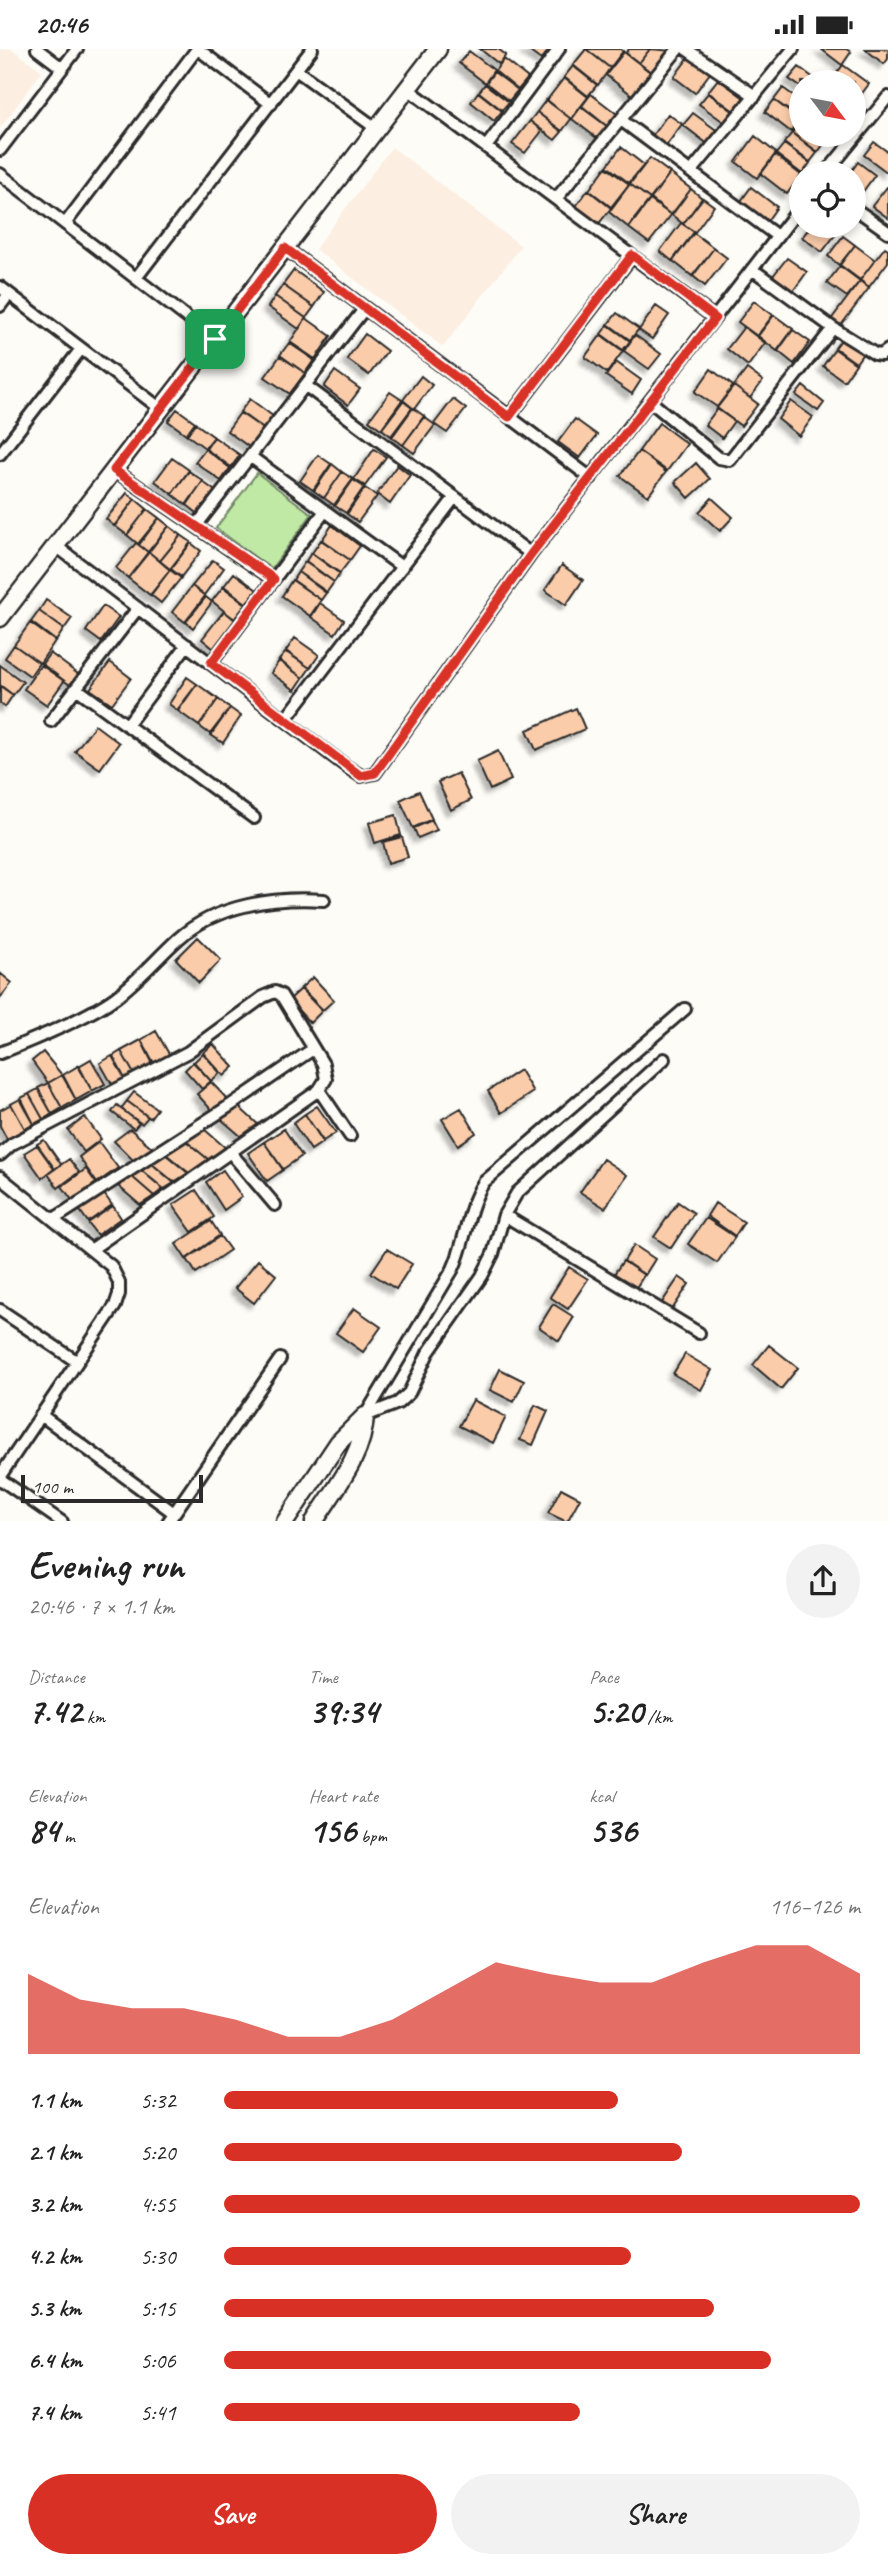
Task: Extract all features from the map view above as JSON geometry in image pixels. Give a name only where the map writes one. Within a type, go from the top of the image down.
[{"type":"street","points":[[37,49],[62,68]]},
{"type":"street","points":[[0,150],[77,49]]},
{"type":"street","points":[[65,224],[197,49],[271,104]]},
{"type":"street","points":[[136,278],[312,49]]},
{"type":"street","points":[[0,618],[438,49]]},
{"type":"street","points":[[486,147],[559,49]]},
{"type":"street","points":[[556,199],[678,49]]},
{"type":"street","points":[[686,49],[755,96]]},
{"type":"street","points":[[691,172],[793,49]]},
{"type":"street","points":[[296,70],[376,129]]},
{"type":"street","points":[[408,89],[715,318]]},
{"type":"street","points":[[836,161],[888,97]]},
{"type":"street","points":[[621,120],[777,236]]},
{"type":"street","points":[[0,174],[215,339]]},
{"type":"street","points":[[866,216],[888,232]]},
{"type":"street","points":[[56,546],[361,776],[375,773],[531,554],[789,221]]},
{"type":"street","points":[[285,248],[591,478]]},
{"type":"street","points":[[509,417],[632,255]]},
{"type":"street","points":[[752,269],[833,328],[875,354],[881,355],[888,350]]},
{"type":"street","points":[[0,306],[5,291],[161,409]]},
{"type":"street","points":[[196,526],[365,309]]},
{"type":"street","points":[[650,401],[719,458],[730,460],[833,328]]},
{"type":"street","points":[[0,454],[81,349]]},
{"type":"street","points":[[306,386],[531,554]]},
{"type":"street","points":[[251,457],[402,567]]},
{"type":"street","points":[[114,470],[274,579]]},
{"type":"street","points":[[285,720],[455,497]]},
{"type":"street","points":[[211,663],[325,511]]},
{"type":"street","points":[[51,720],[138,608]]},
{"type":"street","points":[[127,725],[187,645]]},
{"type":"street","points":[[76,688],[254,818]]},
{"type":"street","points":[[0,1053],[113,999],[136,981],[178,939],[197,924],[217,914],[268,901],[294,898],[324,900]]},
{"type":"street","points":[[0,1155],[12,1144],[188,1052],[263,997],[275,992],[281,995],[323,1064],[326,1079],[319,1090],[92,1249]]},
{"type":"street","points":[[285,1521],[338,1443],[365,1416],[453,1269],[478,1192],[484,1182],[685,1009]]},
{"type":"street","points":[[54,1219],[232,1105],[313,1049]]},
{"type":"street","points":[[365,1416],[398,1403],[409,1393],[428,1353],[482,1276],[493,1254],[504,1215],[517,1193],[664,1059]]},
{"type":"street","points":[[319,1090],[350,1136]]},
{"type":"street","points":[[230,1152],[275,1205]]},
{"type":"street","points":[[0,1177],[92,1249],[111,1266],[119,1282],[115,1305],[0,1477],[62,1521]]},
{"type":"street","points":[[504,1215],[699,1333]]},
{"type":"street","points":[[0,1310],[76,1361]]},
{"type":"street","points":[[41,1415],[171,1517],[280,1359]]},
{"type":"street","points":[[314,1521],[355,1458],[363,1437],[365,1416]]},
{"type":"street","points":[[338,1443],[351,1443],[356,1449],[355,1458]]},
{"type":"shaded area","points":[[0,49],[12,49],[42,71],[0,128]]},
{"type":"shaded area","points":[[392,147],[521,246],[443,347],[315,249]]},
{"type":"green space","points":[[257,473],[312,514],[271,569],[216,528]]},
{"type":"building","points":[[480,49],[498,49],[506,55],[499,64]]},
{"type":"building","points":[[526,49],[550,49],[541,60]]},
{"type":"building","points":[[586,49],[610,68],[598,85],[573,65]]},
{"type":"building","points":[[586,49],[620,49],[623,51],[610,68]]},
{"type":"building","points":[[629,49],[650,49],[639,63],[626,53]]},
{"type":"building","points":[[650,49],[674,51],[655,75],[639,63]]},
{"type":"building","points":[[821,49],[846,49],[851,52],[842,65]]},
{"type":"building","points":[[865,49],[888,49],[888,59],[884,64]]},
{"type":"building","points":[[469,51],[494,70],[485,83],[459,63]]},
{"type":"building","points":[[624,52],[650,72],[632,95],[606,75]]},
{"type":"building","points":[[689,57],[710,73],[695,93],[674,77]]},
{"type":"building","points":[[504,59],[528,78],[518,90],[495,71]]},
{"type":"building","points":[[573,66],[597,85],[588,96],[564,77]]},
{"type":"building","points":[[494,72],[518,90],[509,101],[486,83]]},
{"type":"building","points":[[564,78],[588,97],[571,119],[547,100]]},
{"type":"building","points":[[718,79],[744,98],[734,111],[708,92]]},
{"type":"building","points":[[485,84],[509,102],[502,110],[479,92]]},
{"type":"building","points":[[783,88],[789,92],[789,111],[774,100]]},
{"type":"building","points":[[478,92],[502,111],[494,121],[471,102]]},
{"type":"building","points":[[708,93],[734,112],[725,123],[699,104]]},
{"type":"building","points":[[591,94],[617,114],[608,127],[582,106]]},
{"type":"building","points":[[546,100],[571,119],[562,131],[537,112]]},
{"type":"building","points":[[774,100],[789,112],[789,130],[765,112]]},
{"type":"building","points":[[581,107],[608,127],[598,139],[572,119]]},
{"type":"building","points":[[537,112],[562,132],[555,140],[530,121]]},
{"type":"building","points":[[693,113],[719,132],[709,145],[683,125]]},
{"type":"building","points":[[668,114],[682,124],[666,146],[652,136]]},
{"type":"building","points":[[530,121],[542,131],[525,153],[512,144]]},
{"type":"building","points":[[755,136],[776,153],[757,178],[736,162]]},
{"type":"building","points":[[874,142],[888,152],[888,173],[864,155]]},
{"type":"building","points":[[784,144],[807,161],[789,161],[789,164],[776,154]]},
{"type":"building","points":[[621,147],[644,165],[629,183],[607,166]]},
{"type":"building","points":[[789,147],[810,147],[817,153],[809,161]]},
{"type":"building","points":[[775,155],[789,166],[789,191],[787,194],[761,174]]},
{"type":"building","points":[[650,158],[670,173],[650,199],[630,184]]},
{"type":"building","points":[[606,167],[629,184],[611,207],[589,190]]},
{"type":"building","points":[[866,168],[875,175],[866,187]]},
{"type":"building","points":[[670,173],[691,189],[671,215],[651,199]]},
{"type":"building","points":[[630,184],[650,199],[628,227],[609,212]]},
{"type":"building","points":[[751,187],[777,207],[767,221],[741,201]]},
{"type":"building","points":[[888,187],[888,218],[872,206]]},
{"type":"building","points":[[691,189],[702,198],[683,224],[672,215]]},
{"type":"building","points":[[588,190],[611,208],[597,226],[574,209]]},
{"type":"building","points":[[703,198],[714,206],[695,232],[683,224]]},
{"type":"building","points":[[650,200],[671,215],[649,243],[629,228]]},
{"type":"building","points":[[681,223],[694,232],[672,261],[660,251]]},
{"type":"building","points":[[694,233],[714,248],[692,276],[673,261]]},
{"type":"building","points":[[803,238],[833,238],[822,252]]},
{"type":"building","points":[[842,238],[855,245],[839,265],[828,256]]},
{"type":"building","points":[[855,245],[875,260],[860,280],[840,265]]},
{"type":"building","points":[[885,247],[888,249],[888,262],[869,287],[860,280]]},
{"type":"building","points":[[714,248],[727,258],[705,286],[693,276]]},
{"type":"building","points":[[787,258],[807,272],[793,291],[773,276]]},
{"type":"building","points":[[840,266],[860,281],[847,297],[827,283]]},
{"type":"building","points":[[294,270],[324,292],[314,307],[283,285]]},
{"type":"building","points":[[860,281],[869,288],[839,328],[830,321]]},
{"type":"building","points":[[283,285],[314,307],[306,318],[275,296]]},
{"type":"building","points":[[275,296],[306,318],[299,329],[268,307]]},
{"type":"building","points":[[754,301],[773,315],[757,336],[738,322]]},
{"type":"building","points":[[656,306],[669,315],[652,339],[639,330]]},
{"type":"building","points":[[617,313],[639,329],[630,340],[608,324]]},
{"type":"building","points":[[774,315],[793,329],[777,351],[758,336]]},
{"type":"building","points":[[306,318],[331,336],[315,359],[290,342]]},
{"type":"building","points":[[608,325],[630,341],[623,350],[601,334]]},
{"type":"building","points":[[744,327],[765,343],[748,366],[727,349]]},
{"type":"building","points":[[793,330],[810,342],[794,364],[778,351]]},
{"type":"building","points":[[365,334],[387,351],[369,375],[347,359]]},
{"type":"building","points":[[601,335],[623,351],[607,373],[585,357]]},
{"type":"building","points":[[635,335],[661,354],[649,369],[624,351]]},
{"type":"building","points":[[843,337],[864,352],[856,363],[835,348]]},
{"type":"building","points":[[289,343],[314,360],[305,373],[280,355]]},
{"type":"building","points":[[835,349],[856,364],[844,381],[823,366]]},
{"type":"building","points":[[280,356],[305,373],[290,394],[265,377]]},
{"type":"building","points":[[616,362],[641,380],[632,394],[606,376]]},
{"type":"building","points":[[711,369],[733,386],[717,407],[695,392]]},
{"type":"building","points":[[747,369],[763,381],[750,398],[734,386]]},
{"type":"building","points":[[335,371],[360,389],[348,405],[324,387]]},
{"type":"building","points":[[421,376],[432,385],[414,409],[403,400]]},
{"type":"building","points":[[734,386],[758,404],[741,426],[717,408]]},
{"type":"building","points":[[803,386],[824,403],[818,411],[796,395]]},
{"type":"building","points":[[390,392],[402,400],[381,429],[369,420]]},
{"type":"building","points":[[250,399],[274,417],[265,430],[240,412]]},
{"type":"building","points":[[453,399],[466,409],[447,433],[434,424]]},
{"type":"building","points":[[403,401],[412,408],[391,436],[382,429]]},
{"type":"building","points":[[791,401],[813,417],[799,436],[778,419]]},
{"type":"building","points":[[413,408],[424,416],[403,445],[392,437]]},
{"type":"building","points":[[177,409],[195,422],[186,434],[168,421]]},
{"type":"building","points":[[717,409],[734,421],[722,438],[705,425]]},
{"type":"building","points":[[240,413],[265,430],[252,449],[227,431]]},
{"type":"building","points":[[424,417],[435,425],[414,453],[403,445]]},
{"type":"building","points":[[575,419],[597,435],[580,458],[558,442]]},
{"type":"building","points":[[195,423],[214,437],[205,448],[187,435]]},
{"type":"building","points":[[659,423],[687,444],[667,471],[639,451]]},
{"type":"building","points":[[214,437],[240,455],[231,467],[206,449]]},
{"type":"building","points":[[205,449],[230,468],[221,481],[195,462]]},
{"type":"building","points":[[374,449],[386,457],[365,486],[354,479]]},
{"type":"building","points":[[639,451],[666,472],[648,496],[620,476]]},
{"type":"building","points":[[318,455],[331,464],[313,490],[300,481]]},
{"type":"building","points":[[172,458],[189,470],[172,494],[155,481]]},
{"type":"building","points":[[696,463],[710,479],[689,498],[675,482]]},
{"type":"building","points":[[332,464],[342,472],[324,498],[314,491]]},
{"type":"building","points":[[397,465],[410,475],[390,504],[377,494]]},
{"type":"building","points":[[189,471],[203,481],[186,505],[172,494]]},
{"type":"building","points":[[342,472],[353,479],[334,505],[324,498]]},
{"type":"building","points":[[353,480],[364,487],[346,513],[335,506]]},
{"type":"building","points":[[203,482],[218,493],[201,516],[187,505]]},
{"type":"building","points":[[365,488],[377,496],[358,522],[347,514]]},
{"type":"building","points":[[127,493],[135,499],[114,526],[106,519]]},
{"type":"building","points":[[712,498],[733,517],[720,531],[699,512]]},
{"type":"building","points":[[135,499],[147,509],[127,535],[115,526]]},
{"type":"building","points":[[147,509],[159,518],[138,544],[127,535]]},
{"type":"building","points":[[159,518],[169,526],[148,552],[139,545]]},
{"type":"building","points":[[332,525],[360,546],[350,560],[322,540]]},
{"type":"building","points":[[169,526],[181,535],[160,561],[149,552]]},
{"type":"building","points":[[181,535],[191,542],[170,569],[160,561]]},
{"type":"building","points":[[321,540],[350,560],[340,573],[312,553]]},
{"type":"building","points":[[136,543],[148,552],[128,578],[116,568]]},
{"type":"building","points":[[191,543],[201,551],[181,577],[171,569]]},
{"type":"building","points":[[149,552],[170,570],[150,595],[128,578]]},
{"type":"building","points":[[311,553],[340,574],[334,582],[306,561]]},
{"type":"building","points":[[213,560],[224,568],[204,595],[192,586]]},
{"type":"building","points":[[305,562],[334,582],[327,592],[298,572]]},
{"type":"building","points":[[562,565],[583,580],[566,605],[545,590]]},
{"type":"building","points":[[170,570],[181,578],[161,603],[151,595]]},
{"type":"building","points":[[298,572],[326,593],[321,600],[293,580]]},
{"type":"building","points":[[234,573],[257,590],[246,603],[224,586]]},
{"type":"building","points":[[292,580],[321,600],[310,616],[282,596]]},
{"type":"building","points":[[192,586],[205,596],[185,622],[172,612]]},
{"type":"building","points":[[223,587],[246,604],[234,619],[212,601]]},
{"type":"building","points":[[206,597],[212,602],[193,628],[186,622]]},
{"type":"building","points":[[46,600],[72,618],[64,629],[39,611]]},
{"type":"building","points":[[320,603],[344,620],[335,634],[311,617]]},
{"type":"building","points":[[103,606],[119,617],[101,642],[86,631]]},
{"type":"building","points":[[39,611],[64,629],[56,641],[31,622]]},
{"type":"building","points":[[224,611],[236,620],[214,649],[202,639]]},
{"type":"building","points":[[30,623],[55,641],[40,663],[14,645]]},
{"type":"building","points":[[295,638],[319,655],[310,668],[286,651]]},
{"type":"building","points":[[14,645],[39,663],[30,676],[5,658]]},
{"type":"building","points":[[286,652],[310,668],[303,678],[279,660]]},
{"type":"building","points":[[50,653],[78,674],[70,685],[42,664]]},
{"type":"building","points":[[279,661],[303,678],[295,690],[271,673]]},
{"type":"building","points":[[110,662],[131,678],[112,704],[90,689]]},
{"type":"building","points":[[0,665],[23,682],[13,695],[0,685]]},
{"type":"building","points":[[41,665],[64,681],[47,705],[24,689]]},
{"type":"building","points":[[187,677],[197,684],[177,710],[169,704]]},
{"type":"building","points":[[197,684],[218,699],[199,726],[178,711]]},
{"type":"building","points":[[0,686],[13,695],[5,707],[0,703]]},
{"type":"building","points":[[218,699],[230,708],[210,734],[199,726]]},
{"type":"building","points":[[230,708],[241,716],[223,743],[211,735]]},
{"type":"building","points":[[576,708],[585,729],[536,750],[527,730]]},
{"type":"building","points":[[95,725],[119,743],[100,769],[75,751]]},
{"type":"building","points":[[498,751],[511,780],[490,790],[477,761]]},
{"type":"building","points":[[458,773],[471,800],[451,810],[438,782]]},
{"type":"building","points":[[419,791],[432,819],[413,828],[400,800]]},
{"type":"building","points":[[396,815],[401,835],[375,843],[369,823]]},
{"type":"building","points":[[432,820],[437,830],[418,838],[414,828]]},
{"type":"building","points":[[402,837],[408,857],[388,863],[383,842]]},
{"type":"building","points":[[198,937],[221,960],[199,983],[176,959]]},
{"type":"building","points":[[0,973],[12,983],[0,998]]},
{"type":"building","points":[[313,977],[334,1000],[323,1010],[301,988]]},
{"type":"building","points":[[301,989],[322,1011],[310,1023],[289,1000]]},
{"type":"building","points":[[156,1031],[169,1054],[154,1063],[141,1040]]},
{"type":"building","points":[[141,1040],[153,1064],[134,1074],[121,1051]]},
{"type":"building","points":[[213,1044],[234,1067],[224,1076],[203,1053]]},
{"type":"building","points":[[121,1051],[134,1074],[125,1079],[113,1056]]},
{"type":"building","points":[[43,1052],[62,1075],[48,1083],[32,1061]]},
{"type":"building","points":[[203,1053],[220,1073],[211,1081],[194,1062]]},
{"type":"building","points":[[112,1056],[125,1079],[113,1086],[100,1063]]},
{"type":"building","points":[[91,1059],[105,1084],[92,1091],[79,1066]]},
{"type":"building","points":[[193,1062],[211,1081],[202,1089],[185,1070]]},
{"type":"building","points":[[78,1066],[92,1091],[76,1100],[63,1075]]},
{"type":"building","points":[[520,1070],[533,1092],[501,1113],[488,1091]]},
{"type":"building","points":[[62,1075],[76,1100],[62,1108],[48,1083]]},
{"type":"building","points":[[211,1082],[230,1102],[216,1115],[197,1094]]},
{"type":"building","points":[[48,1083],[62,1108],[52,1114],[38,1088]]},
{"type":"building","points":[[38,1089],[52,1114],[43,1119],[29,1094]]},
{"type":"building","points":[[134,1092],[157,1109],[150,1118],[127,1101]]},
{"type":"building","points":[[29,1094],[43,1119],[34,1124],[21,1098]]},
{"type":"building","points":[[20,1099],[34,1124],[25,1129],[11,1104]]},
{"type":"building","points":[[127,1101],[148,1117],[142,1124],[121,1109]]},
{"type":"building","points":[[11,1104],[25,1129],[7,1139],[0,1126],[0,1110]]},
{"type":"building","points":[[117,1105],[139,1123],[134,1129],[112,1112]]},
{"type":"building","points":[[317,1106],[336,1133],[323,1141],[305,1114]]},
{"type":"building","points":[[239,1107],[261,1127],[243,1138],[221,1119]]},
{"type":"building","points":[[461,1108],[476,1133],[458,1145],[442,1119]]},
{"type":"building","points":[[305,1114],[323,1142],[311,1150],[293,1123]]},
{"type":"building","points":[[85,1117],[101,1139],[84,1152],[68,1130]]},
{"type":"building","points":[[130,1129],[154,1149],[135,1162],[114,1141]]},
{"type":"building","points":[[204,1129],[227,1149],[209,1160],[186,1141]]},
{"type":"building","points":[[284,1129],[302,1156],[283,1169],[264,1142]]},
{"type":"building","points":[[44,1140],[61,1164],[55,1169],[37,1144]]},
{"type":"building","points":[[186,1141],[209,1160],[189,1173],[166,1154]]},
{"type":"building","points":[[99,1142],[118,1168],[97,1183],[79,1157]]},
{"type":"building","points":[[264,1142],[283,1170],[267,1181],[248,1153]]},
{"type":"building","points":[[37,1145],[54,1169],[42,1178],[24,1153]]},
{"type":"building","points":[[165,1154],[188,1173],[174,1182],[151,1163]]},
{"type":"building","points":[[69,1159],[79,1172],[58,1188],[48,1174]]},
{"type":"building","points":[[603,1159],[627,1175],[605,1208],[580,1192]]},
{"type":"building","points":[[151,1163],[174,1183],[164,1189],[141,1170]]},
{"type":"building","points":[[86,1169],[96,1183],[72,1200],[62,1186]]},
{"type":"building","points":[[141,1170],[163,1189],[154,1196],[131,1176]]},
{"type":"building","points":[[223,1170],[242,1197],[224,1210],[206,1182]]},
{"type":"building","points":[[131,1176],[154,1196],[140,1205],[117,1185]]},
{"type":"building","points":[[196,1190],[214,1217],[192,1232],[173,1205]]},
{"type":"building","points":[[102,1191],[112,1205],[88,1222],[78,1208]]},
{"type":"building","points":[[678,1202],[694,1213],[671,1248],[654,1237]]},
{"type":"building","points":[[715,1203],[744,1222],[735,1236],[707,1216]]},
{"type":"building","points":[[113,1206],[121,1218],[97,1235],[88,1223]]},
{"type":"building","points":[[706,1218],[735,1237],[717,1263],[688,1244]]},
{"type":"building","points":[[211,1221],[220,1235],[186,1259],[176,1244]]},
{"type":"building","points":[[220,1236],[230,1250],[196,1273],[187,1259]]},
{"type":"building","points":[[634,1245],[655,1259],[645,1275],[624,1261]]},
{"type":"building","points":[[387,1249],[412,1264],[396,1289],[371,1273]]},
{"type":"building","points":[[258,1260],[276,1275],[254,1303],[235,1288]]},
{"type":"building","points":[[623,1261],[644,1275],[634,1291],[612,1277]]},
{"type":"building","points":[[569,1267],[588,1279],[568,1309],[550,1297]]},
{"type":"building","points":[[679,1277],[689,1284],[671,1311],[661,1304]]},
{"type":"building","points":[[553,1304],[574,1317],[559,1341],[539,1327]]},
{"type":"building","points":[[354,1308],[381,1327],[363,1352],[336,1333]]},
{"type":"building","points":[[769,1345],[798,1368],[781,1389],[753,1365]]},
{"type":"building","points":[[685,1354],[712,1370],[701,1390],[673,1374]]},
{"type":"building","points":[[500,1369],[524,1381],[514,1402],[490,1390]]},
{"type":"building","points":[[473,1400],[506,1417],[493,1443],[459,1426]]},
{"type":"building","points":[[535,1405],[548,1411],[533,1445],[520,1440]]},
{"type":"building","points":[[561,1488],[580,1498],[568,1521],[548,1513]]},
{"type":"route","points":[[285,248],[509,417],[632,255],[715,318],[531,554],[375,773],[361,776],[211,663],[274,579],[114,470],[215,339],[285,248]]}]
